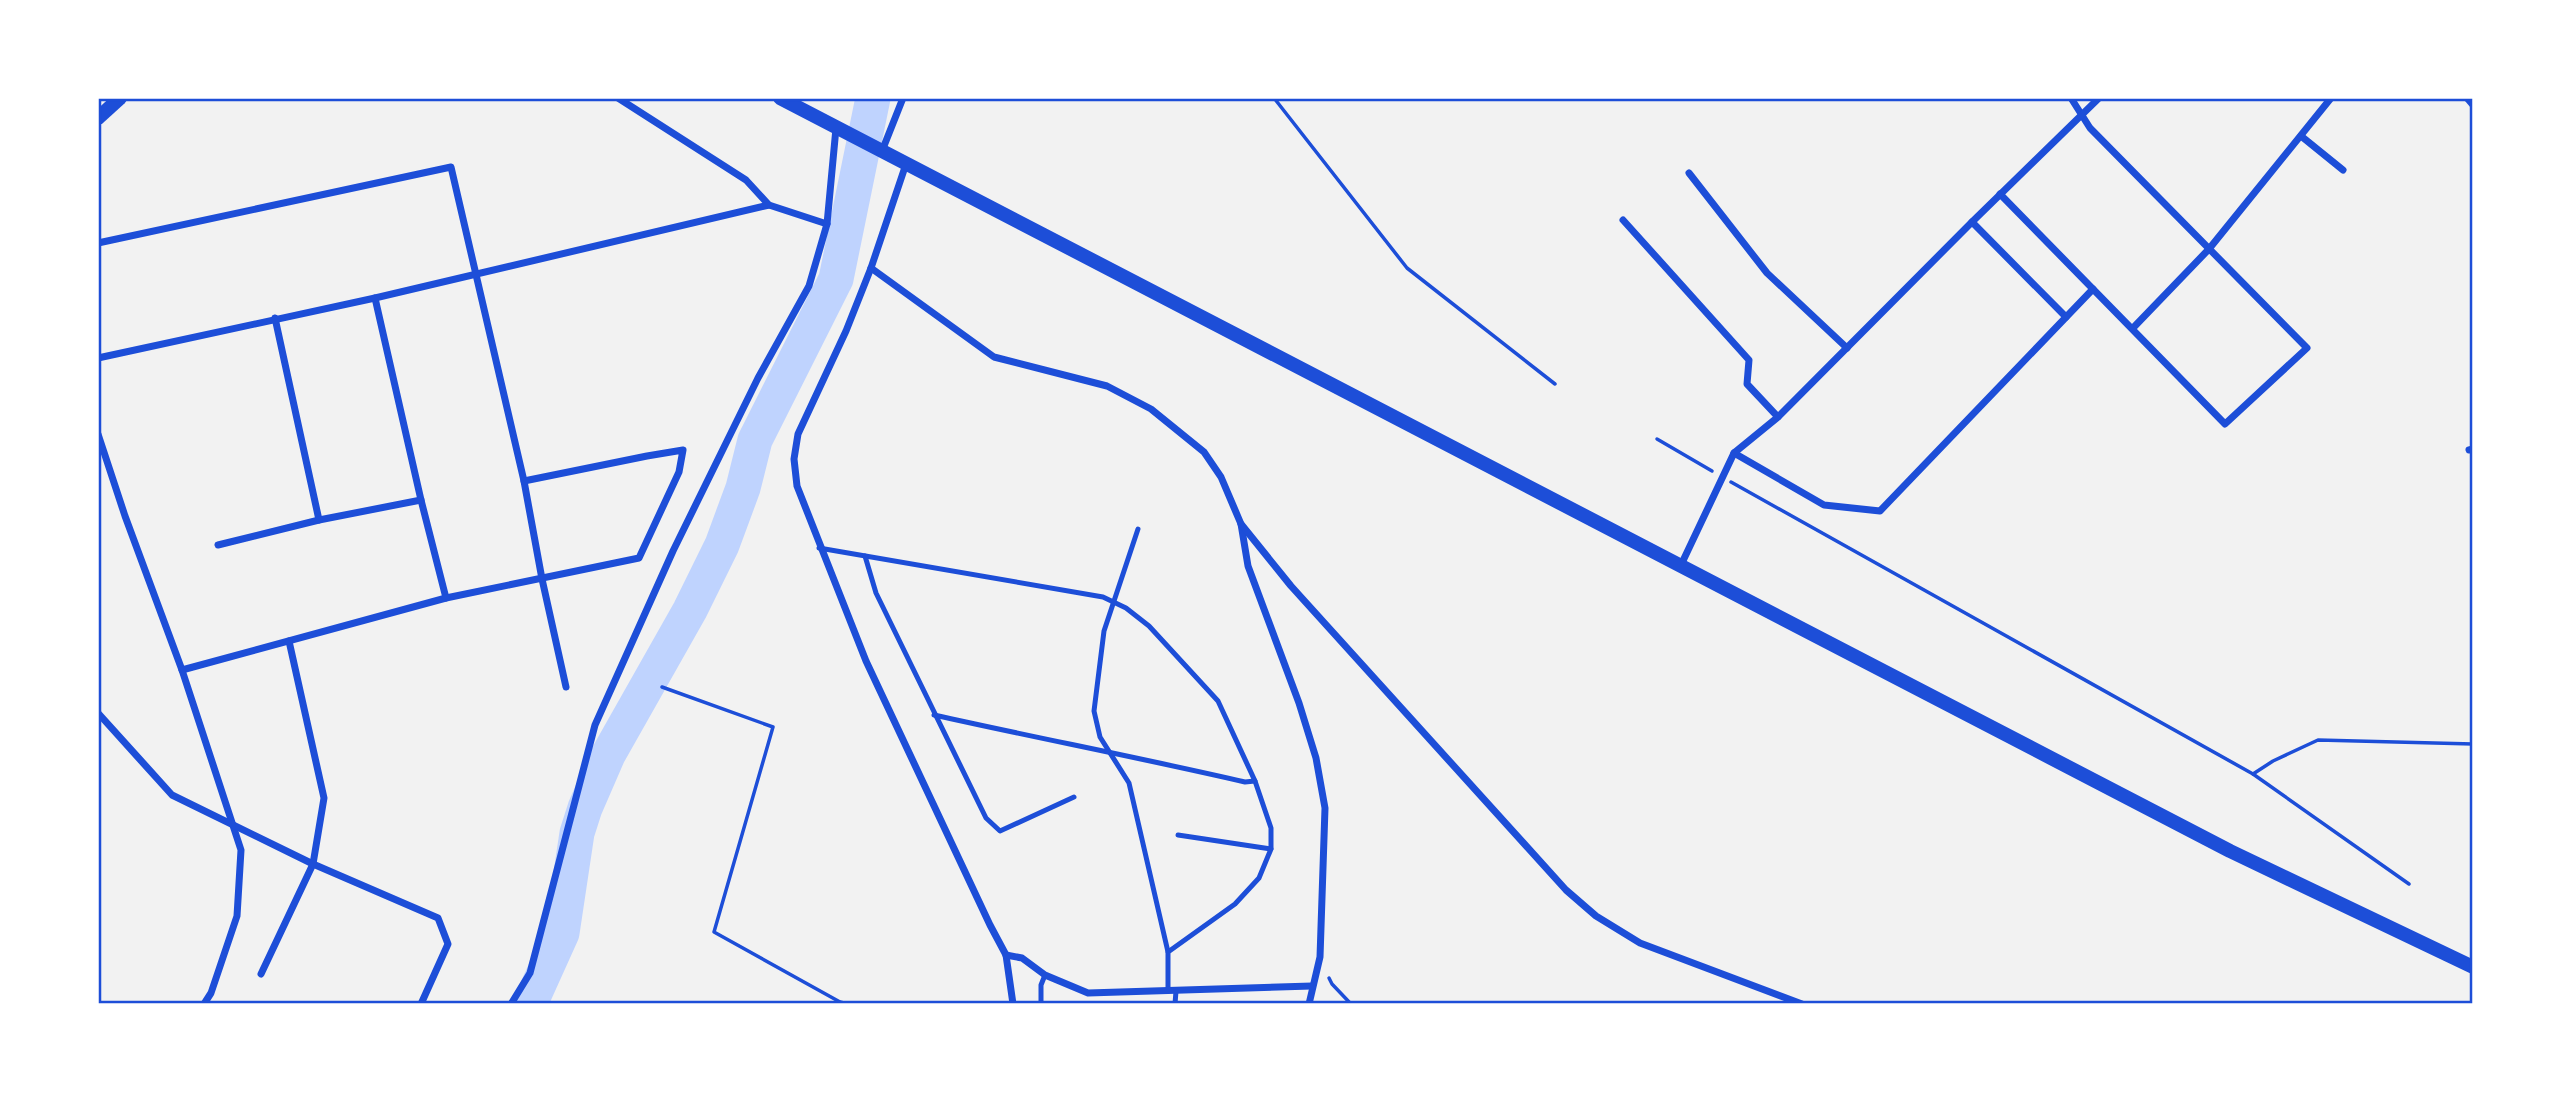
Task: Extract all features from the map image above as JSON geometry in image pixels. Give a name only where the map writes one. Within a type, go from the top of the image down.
[{"type":"main road","points":[[98,118],[120,98]]},
{"type":"main road","points":[[780,98],[2230,850],[2473,967]]},
{"type":"street","points":[[618,98],[746,180],[769,205],[827,224]]},
{"type":"street","points":[[878,149],[903,98]]},
{"type":"street","points":[[2000,194],[2225,424],[2307,348],[2090,128],[2071,98]]},
{"type":"street","points":[[1681,565],[1734,453],[1778,417],[2099,98]]},
{"type":"street","points":[[2133,328],[2209,249],[2331,98]]},
{"type":"street","points":[[2467,98],[2473,105]]},
{"type":"street","points":[[511,1004],[530,973],[595,725],[673,551],[758,379],[808,286],[827,224],[842,130]]},
{"type":"street","points":[[2301,136],[2343,170]]},
{"type":"street","points":[[906,164],[871,268],[846,331],[798,434],[794,459],[797,486],[819,548],[872,673],[989,925],[1006,955],[1013,1004]]},
{"type":"street","points":[[98,243],[451,167],[524,481],[566,687]]},
{"type":"street","points":[[1689,173],[1767,273],[1847,348]]},
{"type":"street","points":[[98,358],[476,275],[769,205]]},
{"type":"street","points":[[1623,219],[1749,360],[1747,384],[1778,417]]},
{"type":"street","points":[[1972,222],[2066,317]]},
{"type":"street","points":[[871,268],[994,357],[1107,386],[1151,409],[1204,452],[1221,477],[1241,524],[1248,566],[1317,758],[1325,808],[1320,957],[1309,1004]]},
{"type":"street","points":[[1734,453],[1824,505],[1880,511],[2093,289]]},
{"type":"street","points":[[375,298],[446,598]]},
{"type":"street","points":[[275,318],[319,520]]},
{"type":"street","points":[[98,434],[182,670],[241,850],[237,916],[211,993],[204,1004]]},
{"type":"street","points":[[182,670],[446,598],[639,558],[679,472],[683,450],[524,481]]},
{"type":"street","points":[[218,545],[319,520],[421,500]]},
{"type":"street","points":[[1241,524],[1300,596],[1566,890],[1595,916],[1640,943],[1802,1004]]},
{"type":"street","points":[[261,974],[313,864],[324,798],[289,641]]},
{"type":"street","points":[[98,713],[172,795],[313,864],[438,918],[448,944],[421,1004]]},
{"type":"street","points":[[1006,955],[1022,958],[1045,975],[1088,993],[1312,986]]},
{"type":"lane","points":[[1138,529],[1104,631],[1094,711],[1100,737],[1129,783],[1168,953],[1175,1004]]},
{"type":"lane","points":[[819,548],[1103,597],[1126,608],[1149,626],[1218,701],[1255,780],[1271,828],[1271,849],[1259,878],[1235,904],[1168,953]]},
{"type":"lane","points":[[865,556],[876,593],[986,818],[1000,831],[1074,797]]},
{"type":"lane","points":[[934,715],[1245,782],[1255,780]]},
{"type":"lane","points":[[1178,835],[1271,849]]},
{"type":"lane","points":[[1041,1004],[1041,985],[1045,975]]},
{"type":"path","points":[[1274,98],[1407,268],[1555,384]]},
{"type":"path","points":[[1657,439],[2253,774],[2409,884]]},
{"type":"path","points":[[662,687],[773,727],[713,932],[839,1002],[848,1004]]},
{"type":"path","points":[[2253,774],[2273,761],[2318,740],[2473,744]]},
{"type":"path","points":[[1320,957],[1332,984],[1351,1004]]},
{"type":"waterway","points":[[530,1004],[562,933],[577,833],[585,808],[608,755],[690,610],[722,545],[743,488],[755,440],[836,279],[873,98]]}]
